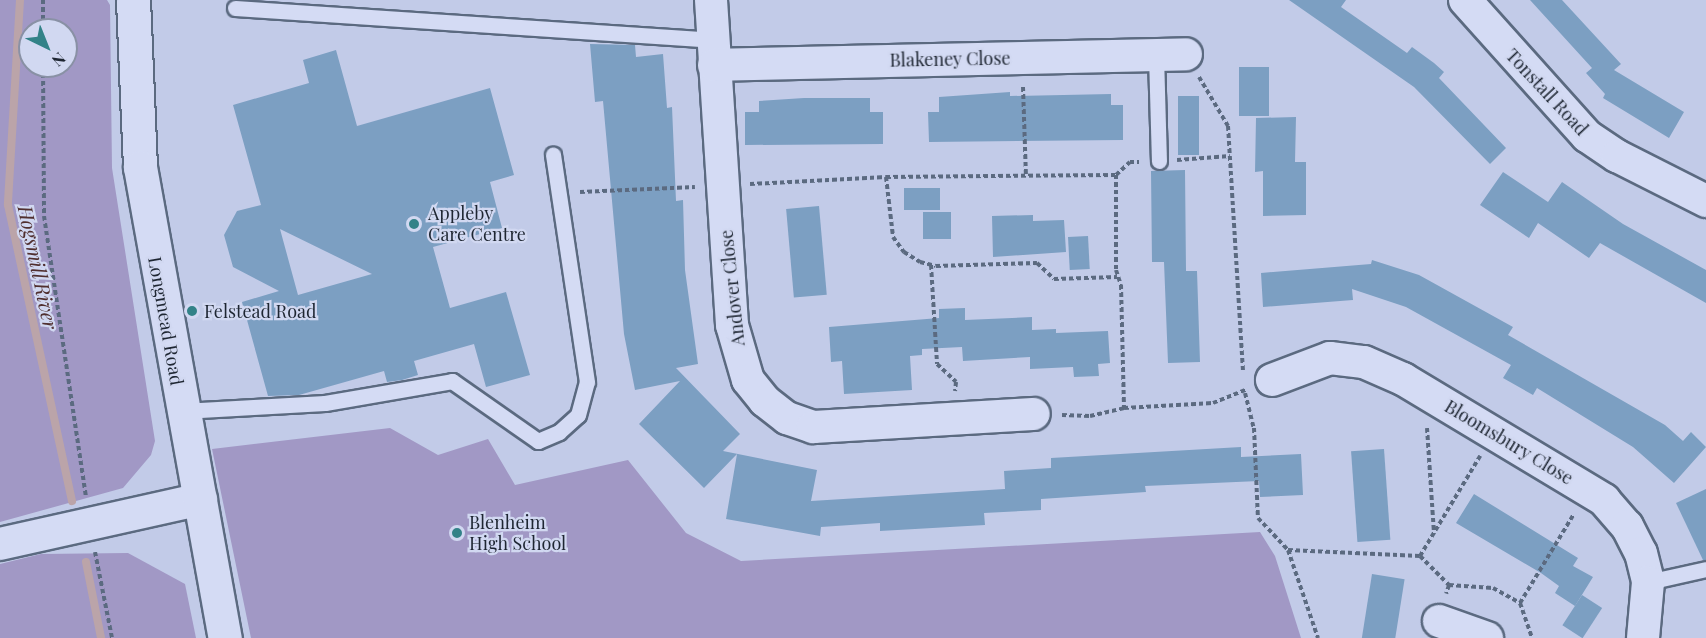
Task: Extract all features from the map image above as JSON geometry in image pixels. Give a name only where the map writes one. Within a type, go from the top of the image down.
[{"type":"street","name":"Longmead Road","points":[[133,0],[140,167],[182,411],[201,500],[225,638]]},
{"type":"street","name":"Andover Close","points":[[711,0],[732,325],[748,380],[765,401],[787,418],[813,427],[1034,414]]},
{"type":"street","name":"Tonstall Road","points":[[1465,0],[1587,136],[1617,156],[1706,201]]},
{"type":"street","name":"Blakeney Close","points":[[713,53],[1022,57],[1171,54]]},
{"type":"street","name":"Bloomsbury Close","points":[[1258,385],[1330,358],[1364,362],[1424,391],[1604,500],[1627,526],[1641,553],[1648,582],[1643,638]]},
{"type":"street","points":[[0,544],[201,500]]},
{"type":"street","points":[[1439,621],[1487,638]]},
{"type":"lane","points":[[236,8],[713,53]]},
{"type":"lane","points":[[1159,161],[1171,54]]},
{"type":"lane","points":[[182,411],[325,403],[452,381],[538,441],[559,432],[578,415],[587,382],[554,155]]},
{"type":"lane","points":[[1648,582],[1706,569]]},
{"type":"path","points":[[43,0],[43,18]]},
{"type":"path","points":[[1171,54],[1228,126],[1258,385],[1254,428],[1258,518],[1288,550],[1318,638]]},
{"type":"path","points":[[1022,57],[1026,176]]},
{"type":"path","points":[[43,78],[44,216],[90,525],[112,638]]},
{"type":"path","points":[[559,193],[886,177],[1116,175],[1130,162],[1230,156]]},
{"type":"path","points":[[1116,175],[1117,277],[1121,285],[1124,408]]},
{"type":"path","points":[[886,177],[893,237],[904,252],[932,265],[1037,263],[1054,279],[1117,277]]},
{"type":"path","points":[[932,265],[937,364],[956,382],[951,419]]},
{"type":"path","points":[[1034,414],[1090,416],[1124,408],[1213,403],[1258,385]]},
{"type":"path","points":[[1424,391],[1434,535]]},
{"type":"path","points":[[1420,556],[1493,433]]},
{"type":"path","points":[[1521,603],[1588,490]]},
{"type":"path","points":[[1288,550],[1420,556],[1449,585],[1493,588],[1521,603],[1532,638]]},
{"type":"path","points":[[1439,621],[1449,585]]},
{"type":"shaded area","points":[[0,0],[107,0],[110,5],[112,168],[155,441],[151,455],[123,488],[0,522]]},
{"type":"shaded area","name":"Blenheim High School","points":[[390,428],[438,455],[488,439],[515,485],[628,460],[686,533],[741,561],[1260,532],[1275,556],[1301,638],[251,638],[212,449]]},
{"type":"shaded area","points":[[128,553],[185,584],[196,638],[0,638],[0,564],[41,554]]},
{"type":"building","points":[[1289,0],[1346,0],[1341,7],[1407,53],[1412,47],[1444,72],[1439,78],[1506,148],[1490,164],[1414,87]]},
{"type":"building","points":[[1530,0],[1562,0],[1621,64],[1614,70],[1684,112],[1669,138],[1603,98],[1605,94],[1586,73],[1592,68]]},
{"type":"building","points":[[590,44],[635,45],[636,57],[663,54],[667,108],[672,107],[676,201],[683,200],[685,270],[698,364],[676,368],[740,434],[723,451],[817,470],[811,501],[1005,489],[1004,471],[1051,468],[1051,458],[1241,447],[1241,457],[1301,454],[1303,495],[1260,497],[1259,481],[1145,486],[1146,492],[1041,499],[1041,510],[984,513],[985,525],[880,531],[880,523],[821,527],[820,536],[726,519],[737,454],[704,488],[639,424],[680,381],[635,390],[624,334],[603,101],[595,102]]},
{"type":"building","name":"Appleby Care Centre","points":[[336,50],[357,126],[490,88],[514,175],[490,182],[502,228],[433,247],[450,308],[506,292],[530,375],[486,387],[474,344],[414,361],[418,375],[402,380],[387,382],[384,371],[299,395],[268,396],[242,302],[279,291],[233,267],[224,235],[237,211],[261,205],[233,105],[309,83],[303,60]],"holes":[[[280,229],[372,274],[298,295]]]},
{"type":"building","points":[[1239,67],[1269,67],[1269,116],[1239,116]]},
{"type":"building","points":[[1010,92],[1010,96],[1111,94],[1111,105],[1123,105],[1123,140],[929,142],[928,112],[939,112],[939,97]]},
{"type":"building","points":[[1178,96],[1199,96],[1199,155],[1178,155]]},
{"type":"building","points":[[870,98],[870,112],[883,112],[883,144],[745,145],[745,112],[759,112],[759,101]]},
{"type":"building","points":[[1296,117],[1295,162],[1306,162],[1306,215],[1263,216],[1263,171],[1255,172],[1256,118]]},
{"type":"building","points":[[1185,170],[1186,271],[1197,271],[1200,362],[1168,363],[1164,262],[1152,262],[1151,171]]},
{"type":"building","points":[[1503,172],[1548,202],[1562,182],[1623,224],[1706,270],[1706,303],[1600,243],[1589,258],[1538,223],[1529,238],[1480,205]]},
{"type":"building","points":[[904,188],[940,188],[940,210],[904,210]]},
{"type":"building","points":[[819,206],[827,295],[794,298],[786,209]]},
{"type":"building","points":[[923,212],[951,212],[951,239],[923,239]]},
{"type":"building","points":[[1033,215],[1033,221],[1064,220],[1066,252],[993,257],[992,216]]},
{"type":"building","points":[[1088,236],[1090,269],[1070,270],[1068,237]]},
{"type":"building","points":[[1372,260],[1419,275],[1513,327],[1508,335],[1665,425],[1683,441],[1691,432],[1706,447],[1674,483],[1633,447],[1537,388],[1533,395],[1503,378],[1511,365],[1406,307],[1352,289],[1353,300],[1263,307],[1261,273],[1371,264]]},
{"type":"building","points":[[965,308],[965,320],[1032,317],[1032,330],[1056,329],[1056,333],[1108,331],[1110,363],[1098,364],[1099,376],[1074,377],[1073,367],[1030,369],[1030,357],[963,361],[962,347],[922,349],[922,355],[910,356],[912,390],[844,394],[842,361],[831,362],[829,327],[939,318],[939,309]]},
{"type":"building","points":[[1384,449],[1390,540],[1357,542],[1351,451]]},
{"type":"building","points":[[1706,489],[1706,560],[1703,560],[1676,503]]},
{"type":"building","points":[[1474,494],[1578,558],[1573,566],[1593,577],[1575,606],[1555,593],[1559,586],[1541,573],[1456,523]]},
{"type":"building","points":[[1372,574],[1405,579],[1395,638],[1362,638]]},
{"type":"building","points":[[1582,595],[1602,608],[1583,638],[1562,625]]},
{"type":"waterway","name":"Hogsmill River","points":[[20,0],[8,205],[72,501]]},
{"type":"waterway","name":"Hogsmill River","points":[[86,562],[101,638]]},
{"type":"place","name":"Appleby Care Centre","points":[[414,224]]},
{"type":"place","name":"Felstead Road","points":[[192,311]]},
{"type":"place","name":"Blenheim High School","points":[[457,533]]}]
